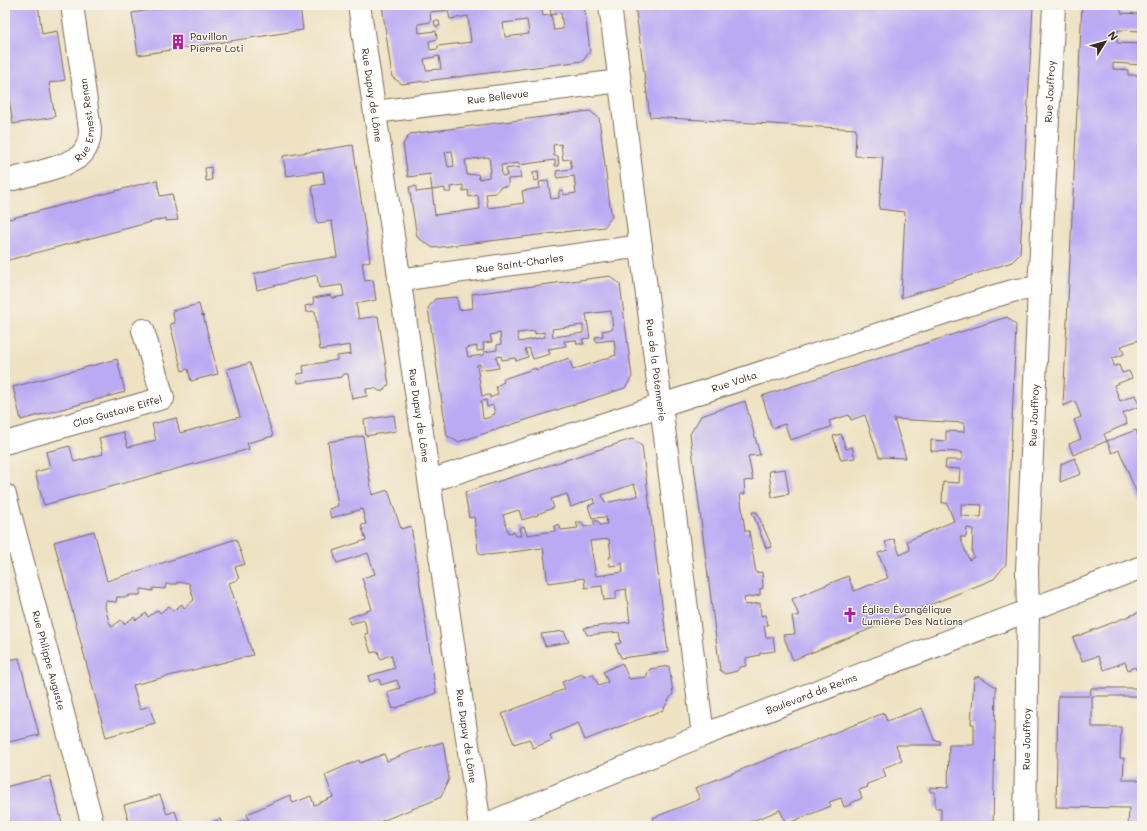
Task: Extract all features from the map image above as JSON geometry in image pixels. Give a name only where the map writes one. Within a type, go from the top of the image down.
[{"type":"street","name":"Rue Ernest Renan","points":[[5,181],[69,163],[82,154],[87,146],[90,129],[72,5]]},
{"type":"street","name":"Rue Dupuy de Lôme","points":[[359,5],[481,826]]},
{"type":"street","name":"Rue de la Potennerie","points":[[610,5],[703,735]]},
{"type":"street","name":"Rue Jouffroy","points":[[1025,826],[1028,610],[1027,571],[1039,288],[1054,5]]},
{"type":"street","name":"Rue Bellevue","points":[[375,112],[620,81]]},
{"type":"street","name":"Rue Saint-Charles","points":[[400,280],[641,246]]},
{"type":"street","name":"Rue Volta","points":[[430,480],[995,296],[1016,290],[1039,288]]},
{"type":"street","name":"Clos Gustave Eiffel","points":[[5,443],[163,398],[143,330]]},
{"type":"street","name":"Rue Philippe Auguste","points":[[5,496],[92,826]]},
{"type":"street","name":"Boulevard de Reims","points":[[481,826],[703,735],[1142,567]]},
{"type":"building","points":[[5,5],[38,5],[42,34],[57,31],[65,80],[49,83],[55,117],[13,124],[5,74]]},
{"type":"building","name":"Pavillon Pierre Loti","points":[[169,5],[300,5],[303,30],[138,55],[132,13],[170,7]]},
{"type":"building","points":[[382,5],[530,5],[530,8],[541,6],[543,16],[551,15],[550,5],[584,5],[590,51],[583,61],[402,84],[392,77]],"holes":[[[448,10],[450,19],[468,16],[471,42],[438,46],[438,49],[430,50],[429,41],[437,39],[436,31],[419,33],[418,24],[431,22],[430,12]],[[561,13],[563,29],[554,30],[551,15]],[[527,20],[529,34],[505,37],[503,23]],[[439,56],[441,69],[426,70],[424,59]]]},
{"type":"building","points":[[635,5],[1033,5],[1020,254],[1012,262],[901,298],[905,212],[879,209],[883,157],[855,156],[856,129],[650,117]]},
{"type":"building","points":[[1082,5],[1121,5],[1121,13],[1142,14],[1142,31],[1118,30],[1117,43],[1142,44],[1142,65],[1113,63],[1113,69],[1128,70],[1128,75],[1142,75],[1142,347],[1139,340],[1121,346],[1124,354],[1112,359],[1114,366],[1119,365],[1122,373],[1129,371],[1132,378],[1114,385],[1120,401],[1135,395],[1140,406],[1123,413],[1127,424],[1104,434],[1107,441],[1073,455],[1069,444],[1081,439],[1074,420],[1081,417],[1075,401],[1063,406]]},
{"type":"building","points":[[434,21],[439,21],[440,26],[435,26]]},
{"type":"building","points":[[590,111],[599,118],[612,217],[604,227],[433,248],[417,237],[409,187],[416,186],[416,192],[432,190],[430,174],[408,177],[403,144],[410,134]],"holes":[[[561,144],[563,160],[570,159],[572,169],[556,171],[557,178],[574,176],[576,193],[563,195],[563,190],[559,191],[559,198],[551,199],[548,181],[539,182],[540,188],[522,191],[524,203],[488,208],[486,194],[496,193],[500,187],[508,186],[508,179],[521,178],[519,167],[506,169],[507,176],[502,176],[501,165],[519,163],[519,165],[555,160],[555,166],[559,166],[558,156],[554,156],[553,145]],[[452,151],[454,166],[448,167],[445,152]],[[489,157],[491,172],[489,172],[489,177],[479,179],[478,174],[467,175],[465,160]],[[463,185],[463,191],[468,190],[469,197],[478,195],[480,209],[435,215],[432,190],[445,188],[445,192],[451,192],[450,187]]]},
{"type":"building","points":[[353,145],[370,261],[362,263],[365,281],[373,280],[376,300],[356,304],[359,319],[378,316],[389,385],[386,386],[383,391],[379,391],[375,388],[366,389],[367,396],[352,399],[348,374],[344,374],[342,377],[298,383],[297,374],[304,373],[303,366],[337,360],[337,356],[351,354],[350,345],[320,350],[315,311],[306,312],[305,306],[314,304],[313,298],[331,295],[332,298],[344,296],[342,285],[319,288],[317,275],[257,290],[254,274],[289,264],[337,257],[332,221],[317,223],[312,186],[325,184],[323,171],[286,176],[283,156]]},
{"type":"building","points":[[211,167],[212,180],[206,181],[205,168]]},
{"type":"building","points":[[538,171],[539,180],[534,181],[533,172]]},
{"type":"building","points":[[157,180],[160,196],[172,194],[178,220],[166,221],[166,218],[5,261],[5,220]]},
{"type":"building","points":[[610,276],[620,284],[632,377],[625,388],[458,442],[447,436],[428,308],[435,299],[457,297],[459,310],[473,308],[472,294]],"holes":[[[611,311],[613,329],[602,331],[603,336],[595,337],[596,342],[614,340],[616,355],[573,370],[569,358],[536,370],[536,368],[503,379],[504,382],[496,386],[498,394],[490,398],[490,395],[482,396],[477,365],[480,364],[480,370],[499,368],[496,357],[501,356],[502,360],[515,358],[516,361],[528,357],[525,349],[529,348],[533,359],[550,354],[548,349],[566,346],[564,341],[576,340],[577,344],[584,344],[582,339],[590,338],[586,314]],[[583,325],[583,333],[553,337],[552,329]],[[535,331],[535,334],[544,332],[545,337],[519,342],[517,333]],[[500,333],[501,344],[497,345],[497,350],[484,352],[484,355],[468,357],[466,348],[477,346],[477,351],[484,350],[483,343],[492,342],[490,335]],[[486,400],[487,407],[493,405],[495,414],[491,415],[491,417],[483,419],[481,401]]]},
{"type":"building","points":[[199,304],[218,374],[191,381],[188,369],[182,371],[170,324],[175,323],[172,311]]},
{"type":"building","points":[[1007,317],[1016,325],[1006,564],[994,579],[793,660],[783,635],[795,634],[792,616],[799,616],[792,599],[848,576],[854,591],[888,578],[878,553],[888,550],[885,542],[894,539],[900,555],[910,550],[907,541],[954,521],[947,503],[942,503],[943,482],[959,483],[960,469],[945,468],[946,460],[962,460],[962,452],[931,451],[931,440],[946,441],[946,431],[964,432],[964,423],[894,419],[906,458],[879,457],[865,415],[851,420],[849,415],[829,421],[831,427],[790,440],[785,424],[772,428],[762,396]],"holes":[[[961,504],[982,505],[981,517],[961,516]],[[967,528],[973,529],[972,553],[974,557],[969,560],[960,537],[966,537]]]},
{"type":"building","points":[[117,359],[125,392],[21,420],[13,387]]},
{"type":"building","points":[[250,363],[273,436],[247,443],[249,449],[44,505],[35,472],[50,468],[46,452],[70,446],[74,462],[103,454],[99,438],[123,432],[128,447],[156,440],[152,424],[176,418],[180,433],[240,417],[227,369]]},
{"type":"building","points":[[745,401],[760,455],[748,456],[753,480],[744,481],[745,494],[740,494],[745,531],[749,531],[756,573],[762,572],[763,588],[760,589],[760,595],[744,598],[745,605],[760,603],[761,616],[766,615],[768,625],[764,626],[766,637],[773,637],[775,651],[760,653],[760,655],[746,658],[746,666],[740,667],[737,671],[725,674],[720,670],[690,434],[701,416]]},
{"type":"building","points":[[394,415],[396,431],[366,436],[364,420]]},
{"type":"building","points":[[1136,430],[1142,446],[1142,506],[1119,450],[1112,453],[1107,441]]},
{"type":"building","points":[[841,434],[846,449],[852,447],[855,458],[841,460],[833,436]]},
{"type":"building","points":[[363,436],[372,495],[388,490],[401,529],[411,526],[436,693],[393,709],[387,692],[400,688],[397,680],[381,685],[379,679],[370,682],[368,676],[395,668],[391,655],[380,659],[378,651],[371,653],[365,634],[368,633],[364,620],[350,624],[348,618],[372,609],[362,578],[375,574],[368,553],[337,563],[333,551],[366,540],[361,525],[366,524],[362,509],[331,518],[329,509],[338,506],[328,442]]},
{"type":"building","points":[[632,439],[642,446],[668,652],[621,658],[615,644],[621,643],[619,632],[587,635],[584,628],[630,622],[626,589],[616,591],[616,599],[604,600],[602,586],[585,588],[584,578],[548,583],[543,548],[481,555],[478,551],[474,517],[469,518],[465,492]],"holes":[[[634,484],[638,496],[605,503],[602,495]],[[567,494],[571,507],[594,498],[595,503],[588,506],[592,518],[606,517],[607,524],[600,525],[598,521],[593,521],[595,525],[584,527],[582,522],[576,522],[578,528],[561,530],[559,524],[554,526],[555,531],[527,535],[524,526],[519,528],[521,536],[516,536],[514,532],[508,533],[503,515],[519,510],[522,520],[538,515],[537,514],[554,508],[551,499]],[[609,539],[611,557],[609,557],[610,566],[619,565],[622,563],[623,572],[596,576],[590,541]]]},
{"type":"building","points":[[1075,458],[1081,474],[1060,482],[1061,464]]},
{"type":"building","points":[[785,469],[789,494],[772,497],[769,471]]},
{"type":"building","points":[[752,512],[757,512],[772,547],[766,548]]},
{"type":"building","points":[[94,531],[107,581],[236,539],[245,564],[235,567],[239,579],[229,583],[253,655],[133,685],[140,709],[149,706],[155,723],[106,737],[54,542]],"holes":[[[177,582],[189,583],[194,600],[184,608],[182,604],[173,611],[169,606],[160,613],[158,610],[148,617],[146,613],[136,620],[134,617],[124,624],[121,620],[112,627],[109,622],[105,607],[106,601],[116,602],[117,597],[140,595],[141,589],[153,591],[153,588],[165,589],[166,584],[177,584]]]},
{"type":"building","points":[[1142,611],[1142,672],[1140,668],[1136,670],[1135,667],[1128,670],[1125,662],[1104,670],[1098,656],[1082,661],[1073,638]]},
{"type":"building","points":[[564,631],[569,642],[545,646],[541,634]]},
{"type":"building","points":[[5,649],[9,660],[19,658],[39,735],[5,743]]},
{"type":"building","points":[[622,663],[629,679],[647,677],[650,669],[669,666],[673,693],[663,710],[585,740],[578,723],[550,735],[552,740],[533,748],[529,739],[514,744],[502,714],[565,689],[562,682],[582,674],[584,677],[593,674],[599,686],[608,682],[603,672]]},
{"type":"building","points":[[979,676],[996,687],[993,826],[941,826],[941,808],[935,808],[935,792],[930,792],[930,787],[948,788],[949,745],[974,745],[974,724],[971,724],[974,678]]},
{"type":"building","points":[[1091,688],[1136,688],[1139,696],[1092,696],[1092,727],[1121,727],[1120,758],[1124,758],[1123,780],[1142,780],[1142,826],[1128,826],[1129,808],[1056,807],[1058,696],[1090,696]]},
{"type":"building","points":[[922,708],[934,740],[940,741],[940,745],[896,745],[902,761],[883,768],[886,777],[867,784],[868,787],[859,790],[862,798],[851,803],[852,804],[844,807],[841,798],[829,802],[831,806],[786,824],[780,810],[740,826],[656,826],[653,818],[700,799],[695,788],[884,713],[887,721]]},
{"type":"building","points":[[443,742],[449,779],[441,797],[430,802],[369,826],[235,826],[235,824],[249,819],[247,814],[290,795],[293,803],[311,796],[314,805],[333,797],[325,775],[359,760],[360,763],[384,754],[387,761]]},
{"type":"building","points":[[50,776],[63,826],[5,826],[5,787]]},
{"type":"building","points":[[160,795],[167,814],[175,811],[180,826],[130,826],[124,805]]},
{"type":"building","points":[[220,819],[223,826],[202,826]]},
{"type":"place","name":"Pavillon Pierre Loti","points":[[178,42]]},
{"type":"place","name":"Église Évangélique Lumière Des Nations","points":[[850,615]]}]
